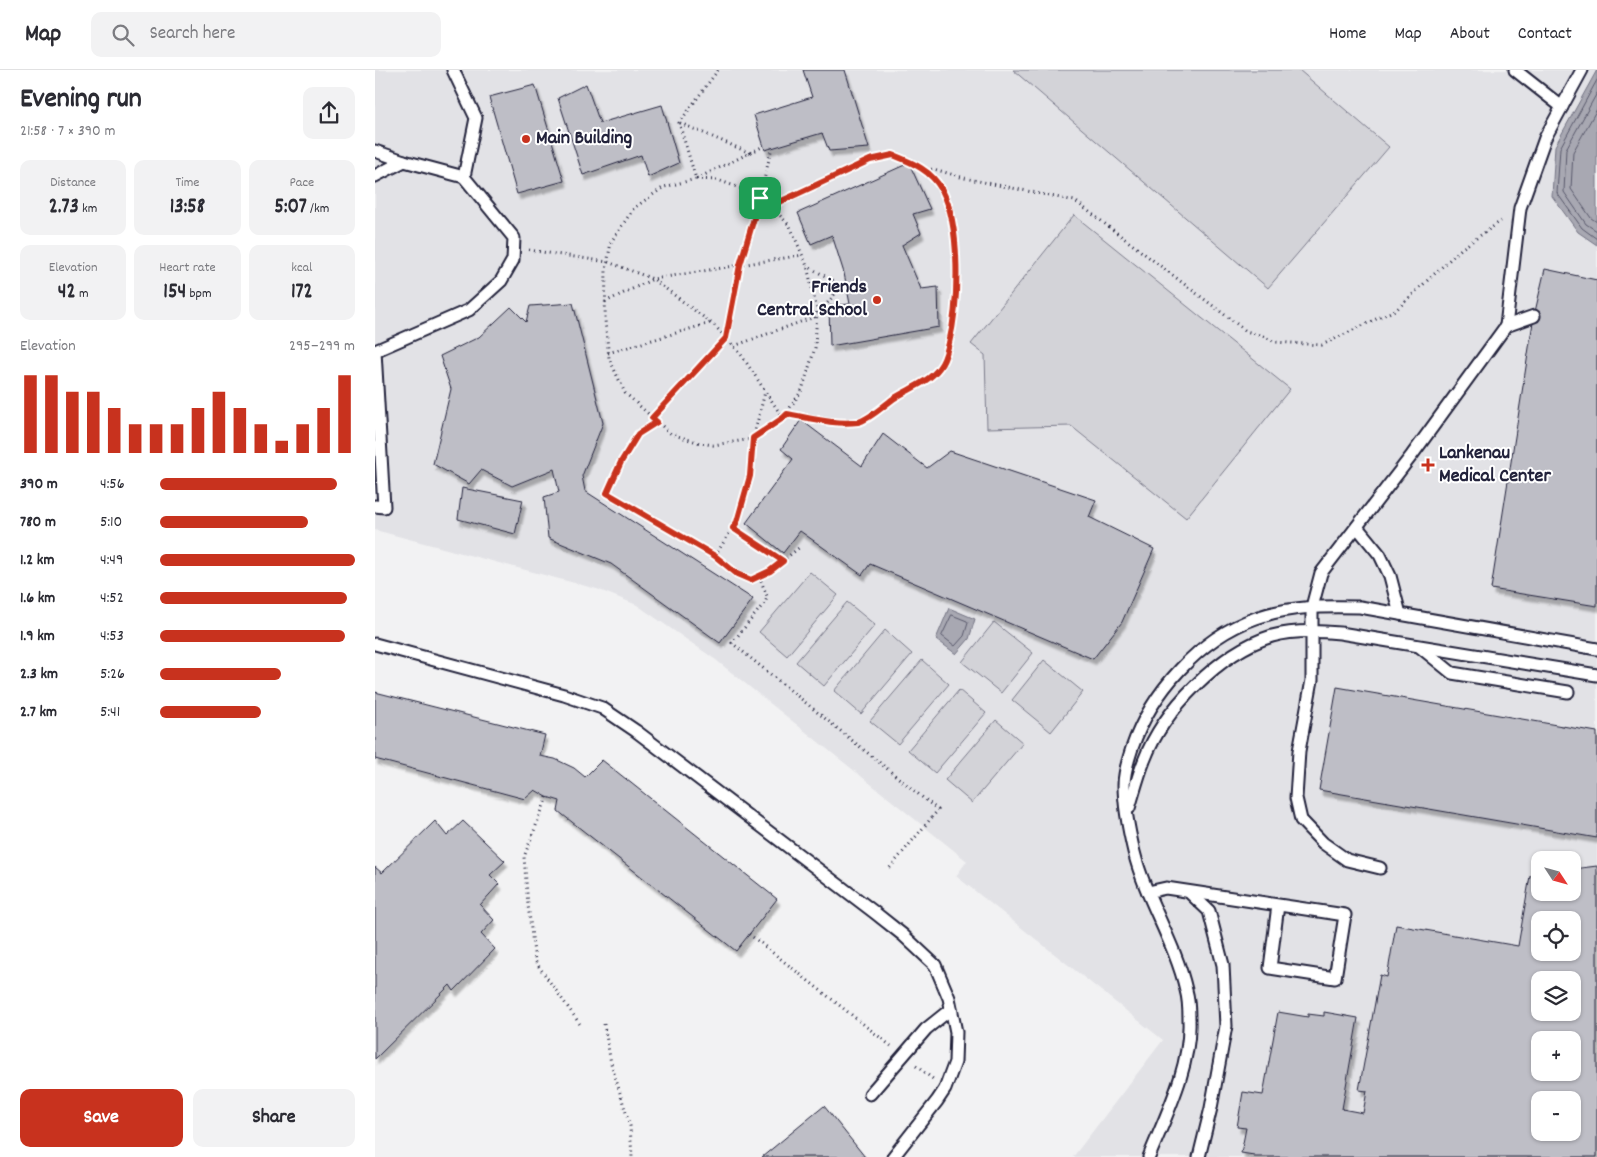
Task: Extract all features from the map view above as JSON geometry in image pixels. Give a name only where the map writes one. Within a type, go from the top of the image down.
[{"type":"lane","points":[[453,70],[476,118],[464,177]]},
{"type":"lane","points":[[1515,70],[1562,107]]},
{"type":"lane","points":[[1380,868],[1347,860],[1323,843],[1301,820],[1296,798],[1299,751],[1313,680],[1312,607],[1321,573],[1434,426],[1506,326],[1520,208],[1545,138],[1582,70]]},
{"type":"lane","points":[[375,151],[404,162],[464,177],[514,238],[513,260],[501,281],[469,310],[375,351],[384,507],[375,506]]},
{"type":"lane","points":[[375,176],[404,162]]},
{"type":"lane","points":[[1506,326],[1534,316]]},
{"type":"lane","points":[[1357,527],[1380,555],[1390,576],[1400,614]]},
{"type":"lane","points":[[1149,1157],[1178,1086],[1186,1052],[1189,1023],[1187,992],[1177,958],[1148,892],[1134,853],[1124,784],[1128,759],[1137,733],[1151,707],[1169,682],[1191,659],[1234,626],[1283,611],[1312,607],[1360,607],[1597,649]]},
{"type":"lane","points":[[1127,815],[1144,760],[1153,742],[1179,703],[1221,663],[1247,646],[1273,636],[1313,631],[1340,633],[1597,675]]},
{"type":"lane","points":[[375,644],[564,695],[602,708],[644,737],[903,935],[935,965],[949,998],[956,1032],[955,1062],[945,1089],[893,1157]]},
{"type":"lane","points":[[1419,646],[1452,673],[1568,692]]},
{"type":"lane","points":[[1148,892],[1166,888],[1345,915],[1335,978],[1270,968],[1278,905]]},
{"type":"lane","points":[[1189,892],[1209,911],[1223,965],[1226,1026],[1211,1108],[1199,1157]]},
{"type":"lane","points":[[870,1094],[926,1029],[951,1009]]},
{"type":"path","points":[[679,123],[718,70]]},
{"type":"path","points":[[679,123],[750,153]]},
{"type":"path","points":[[679,123],[697,179]]},
{"type":"path","points":[[697,179],[718,180],[753,193],[771,206],[791,226],[807,266],[817,310],[815,348],[802,390],[787,414],[753,438],[713,445],[699,443],[671,434],[625,392],[608,353],[605,320],[607,262],[611,242],[634,208],[664,187],[697,179],[764,146]]},
{"type":"path","points":[[652,418],[726,338],[740,265],[760,198],[772,147]]},
{"type":"path","points":[[771,206],[870,160],[893,155],[917,164],[941,188],[950,210],[954,235],[956,294],[953,328],[941,366],[933,375],[860,422],[835,422],[787,414]]},
{"type":"path","points":[[925,170],[934,169],[964,178],[1075,201],[1246,330],[1275,342],[1322,345],[1397,309],[1461,249],[1520,208]]},
{"type":"path","points":[[513,247],[607,262],[653,279],[711,323],[734,346],[783,418]]},
{"type":"path","points":[[605,302],[653,279],[803,255]]},
{"type":"path","points":[[734,346],[817,316],[834,295],[834,281],[807,266]]},
{"type":"path","points":[[608,353],[711,323]]},
{"type":"path","points":[[715,556],[737,522],[750,476],[753,438],[765,391]]},
{"type":"path","points":[[657,422],[638,434],[621,462],[607,493],[715,556],[737,574],[751,580],[770,571],[800,547]]},
{"type":"path","points":[[733,528],[783,561]]},
{"type":"path","points":[[759,576],[767,596],[766,601],[732,643],[938,810],[889,870]]},
{"type":"path","points":[[547,797],[524,857],[535,961],[582,1027]]},
{"type":"path","points":[[749,934],[945,1089]]},
{"type":"path","points":[[604,1024],[611,1063],[630,1126],[632,1157]]},
{"type":"shaded area","points":[[375,70],[1597,70],[1597,1157],[1073,1157],[1163,1040],[956,876],[967,861],[716,660],[637,605],[597,589],[375,530]]},
{"type":"shaded area","points":[[1013,70],[1299,70],[1389,147],[1268,288]]},
{"type":"shaded area","points":[[1074,215],[1290,389],[1186,518],[1071,426],[987,428],[985,355],[971,344]]},
{"type":"shaded area","points":[[810,572],[838,595],[787,656],[759,632]]},
{"type":"shaded area","points":[[847,602],[875,625],[824,686],[796,662]]},
{"type":"shaded area","points":[[994,622],[1033,653],[1001,693],[962,662]]},
{"type":"shaded area","points":[[885,630],[912,654],[861,714],[834,691]]},
{"type":"shaded area","points":[[922,660],[949,684],[898,744],[870,721]]},
{"type":"shaded area","points":[[1044,660],[1083,692],[1051,732],[1012,700]]},
{"type":"shaded area","points":[[959,690],[986,713],[935,773],[908,750]]},
{"type":"shaded area","points":[[996,720],[1023,743],[972,803],[945,780]]},
{"type":"water","points":[[1597,70],[1597,245],[1578,232],[1552,196],[1555,146]]},
{"type":"water","points":[[949,608],[975,619],[969,639],[956,654],[936,639]]},
{"type":"building","points":[[803,70],[845,70],[869,148],[829,151],[822,133],[765,150],[754,115],[812,97]]},
{"type":"building","points":[[586,84],[600,123],[662,105],[679,163],[648,177],[641,155],[583,175],[558,98]]},
{"type":"building","name":"Main Building","points":[[535,85],[564,181],[517,194],[489,97]]},
{"type":"building","points":[[909,163],[930,209],[913,214],[921,233],[902,245],[921,289],[938,287],[939,327],[830,346],[829,306],[850,304],[844,273],[832,235],[811,244],[798,213]]},
{"type":"building","points":[[1545,269],[1597,280],[1597,606],[1491,589],[1534,316]]},
{"type":"building","points":[[573,303],[603,423],[582,476],[585,491],[753,599],[720,643],[611,564],[548,538],[544,497],[559,492],[554,469],[512,486],[481,470],[469,484],[433,464],[451,389],[440,356],[479,337],[511,307],[526,322],[530,306]]},
{"type":"building","points":[[801,420],[862,466],[883,434],[927,468],[950,451],[1096,500],[1089,517],[1154,549],[1122,622],[1093,659],[870,564],[862,575],[800,531],[783,553],[746,523],[793,459],[781,449]]},
{"type":"building","points":[[462,488],[523,500],[515,534],[458,519]]},
{"type":"building","points":[[1337,687],[1597,732],[1597,838],[1319,790]]},
{"type":"building","points":[[375,692],[545,735],[540,756],[555,759],[574,768],[585,777],[602,760],[777,899],[736,951],[558,811],[560,801],[547,797],[535,790],[525,799],[375,759]]},
{"type":"building","points":[[435,821],[447,836],[463,821],[505,861],[490,875],[499,884],[480,905],[494,920],[481,934],[495,949],[454,991],[450,985],[375,1059],[375,867],[382,873]]},
{"type":"building","points":[[1597,866],[1597,1157],[1254,1157],[1254,1155],[1241,1153],[1246,1128],[1237,1127],[1243,1092],[1263,1095],[1278,1012],[1308,1017],[1308,1014],[1324,1016],[1324,1012],[1358,1018],[1342,1109],[1363,1113],[1367,1091],[1359,1090],[1380,975],[1387,977],[1396,925],[1518,946],[1530,876],[1531,901],[1581,901],[1581,868]]},
{"type":"building","points":[[824,1106],[865,1157],[762,1157]]},
{"type":"place","name":"Main Building","points":[[526,139]]},
{"type":"place","name":"Friends Central School","points":[[877,300]]},
{"type":"place","name":"Lankenau Medical Center","points":[[1428,465]]},
{"type":"route","points":[[893,155],[917,164],[941,188],[950,210],[954,235],[956,294],[953,328],[941,366],[933,375],[860,422],[835,422],[787,414],[769,429],[753,438],[750,476],[737,522],[733,528],[783,561],[770,571],[751,580],[737,574],[715,556],[607,493],[621,462],[638,434],[657,422],[652,418],[726,338],[740,265],[760,198],[771,206],[870,160],[893,155]]}]
